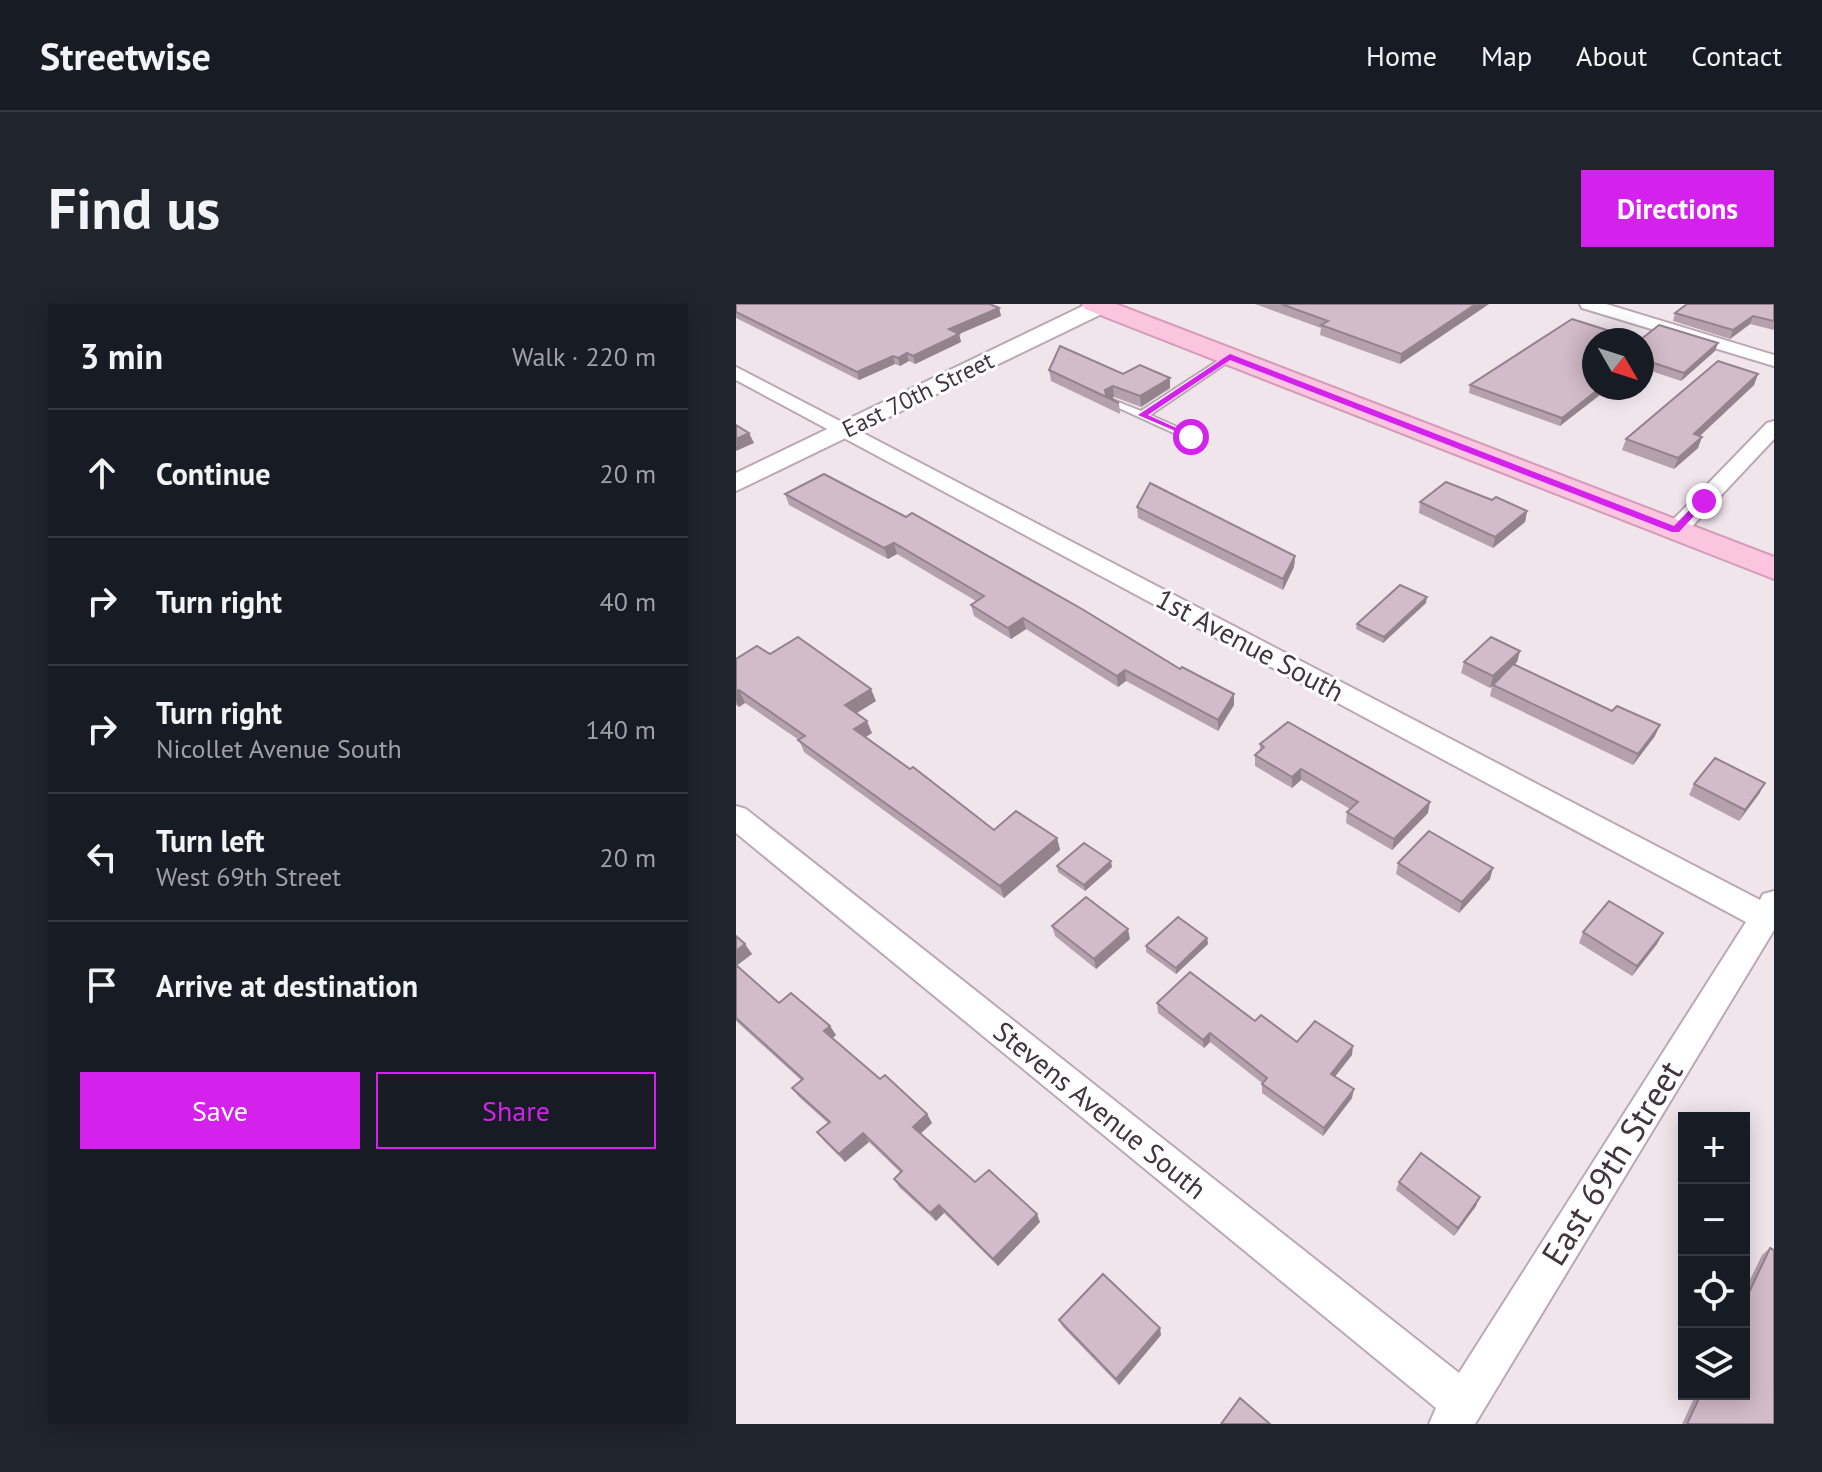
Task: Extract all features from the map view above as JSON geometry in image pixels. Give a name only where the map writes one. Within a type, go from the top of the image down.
[{"type":"main road","points":[[1099,305],[1774,569]]},
{"type":"street","points":[[1588,304],[1774,361]]},
{"type":"street","name":"East 70th Street","points":[[736,483],[1099,305]]},
{"type":"street","name":"1st Avenue South","points":[[736,373],[1770,910]]},
{"type":"street","points":[[1676,530],[1774,427]]},
{"type":"street","name":"Stevens Avenue South","points":[[736,817],[1457,1414]]},
{"type":"street","name":"East 69th Street","points":[[1457,1414],[1770,910]]},
{"type":"lane","points":[[1142,415],[1230,357]]},
{"type":"lane","points":[[1113,403],[1191,437]]},
{"type":"building","points":[[736,304],[990,304],[999,308],[949,329],[959,334],[913,356],[907,353],[898,358],[893,356],[857,372],[736,312]]},
{"type":"building","points":[[1281,304],[1476,304],[1401,354],[1321,325],[1328,321]]},
{"type":"building","points":[[1687,304],[1774,304],[1774,321],[1753,316],[1733,330],[1675,313]]},
{"type":"building","points":[[1572,319],[1600,328],[1582,328],[1582,400],[1585,400],[1562,418],[1470,385]]},
{"type":"building","points":[[1659,325],[1718,343],[1684,373],[1654,363],[1654,329]]},
{"type":"building","points":[[1060,346],[1123,374],[1140,365],[1170,378],[1140,396],[1113,386],[1105,390],[1106,395],[1119,403],[1049,370]]},
{"type":"building","points":[[1718,361],[1758,374],[1694,434],[1702,437],[1678,458],[1626,439]]},
{"type":"building","points":[[736,425],[749,433],[736,439]]},
{"type":"building","points":[[824,474],[906,517],[912,513],[1082,609],[1180,669],[1182,667],[1234,694],[1218,720],[1125,670],[1117,676],[1023,618],[1008,628],[971,605],[984,596],[894,543],[884,548],[785,494]]},
{"type":"building","points":[[1446,482],[1492,500],[1496,497],[1527,511],[1495,537],[1420,502]]},
{"type":"building","points":[[1150,483],[1295,556],[1283,579],[1137,507]]},
{"type":"building","points":[[1400,585],[1427,597],[1384,637],[1357,624]]},
{"type":"building","points":[[798,637],[871,689],[845,705],[867,721],[854,729],[910,769],[913,767],[994,830],[1016,811],[1057,838],[1000,886],[798,740],[805,736],[739,690],[736,692],[736,659],[757,646],[770,654]]},
{"type":"building","points":[[1491,637],[1520,651],[1493,676],[1464,662]]},
{"type":"building","points":[[1513,664],[1612,711],[1617,706],[1660,725],[1638,754],[1493,685]]},
{"type":"building","points":[[1288,722],[1430,802],[1394,839],[1347,812],[1358,802],[1301,769],[1292,777],[1255,755],[1264,747],[1260,744]]},
{"type":"building","points":[[1715,758],[1765,783],[1745,810],[1694,784]]},
{"type":"building","points":[[1429,831],[1493,868],[1462,902],[1398,863]]},
{"type":"building","points":[[1084,843],[1111,861],[1084,885],[1057,866]]},
{"type":"building","points":[[1086,897],[1128,929],[1094,959],[1052,926]]},
{"type":"building","points":[[1609,901],[1663,933],[1637,966],[1583,932]]},
{"type":"building","points":[[1178,917],[1207,938],[1176,968],[1146,946]]},
{"type":"building","points":[[736,936],[745,944],[736,951]]},
{"type":"building","points":[[736,965],[779,1003],[791,993],[830,1026],[824,1031],[880,1079],[885,1075],[927,1114],[913,1127],[975,1182],[989,1170],[1037,1214],[993,1259],[939,1205],[930,1213],[894,1179],[902,1171],[863,1133],[839,1154],[817,1132],[830,1122],[792,1088],[803,1079],[736,1018]]},
{"type":"building","points":[[1190,972],[1255,1021],[1261,1015],[1297,1042],[1315,1021],[1353,1046],[1331,1074],[1354,1089],[1324,1128],[1262,1084],[1267,1078],[1210,1033],[1203,1040],[1157,1003]]},
{"type":"building","points":[[1421,1153],[1480,1197],[1458,1228],[1399,1182]]},
{"type":"building","points":[[1770,1248],[1774,1250],[1774,1424],[1687,1424],[1698,1400],[1750,1400],[1750,1290]]},
{"type":"building","points":[[1103,1274],[1160,1328],[1116,1379],[1059,1320]]},
{"type":"building","points":[[1240,1398],[1270,1424],[1221,1424]]},
{"type":"route","points":[[1191,437],[1142,415],[1213,365],[1230,357],[1676,530],[1704,501]]}]
